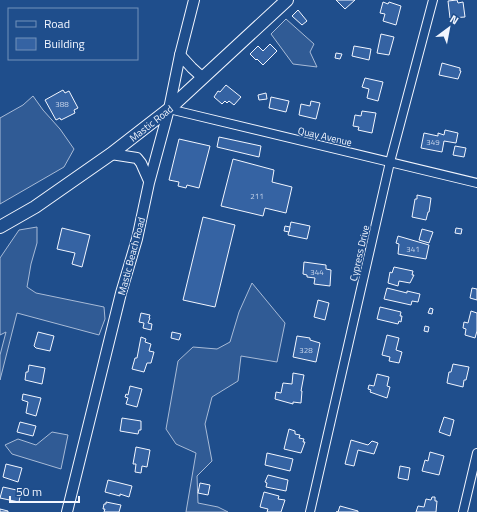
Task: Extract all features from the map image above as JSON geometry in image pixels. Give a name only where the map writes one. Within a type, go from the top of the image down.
[{"type":"main road","name":"Mastic Road","points":[[0,227],[35,208],[111,154],[169,109],[287,0]]},
{"type":"street","name":"Mastic Beach Road","points":[[67,512],[121,293],[137,239],[194,0]]},
{"type":"street","name":"Cypress Drive","points":[[310,512],[390,162],[433,0]]},
{"type":"street","points":[[180,56],[203,78]]},
{"type":"street","name":"Quay Avenue","points":[[169,109],[477,183]]},
{"type":"street","points":[[111,154],[137,158],[141,162],[150,181]]},
{"type":"street","points":[[463,512],[477,453]]},
{"type":"shaded area","points":[[286,19],[314,44],[310,52],[317,67],[293,64],[271,34]]},
{"type":"shaded area","points":[[33,96],[74,149],[64,167],[0,204],[0,118],[23,105]]},
{"type":"shaded area","points":[[37,227],[37,243],[27,287],[36,293],[104,307],[105,319],[99,335],[17,313],[0,380],[0,355],[6,332],[0,335],[0,258],[19,230]]},
{"type":"shaded area","points":[[252,283],[285,323],[277,362],[241,356],[238,381],[212,397],[205,424],[212,461],[197,476],[198,503],[218,507],[228,512],[186,512],[196,453],[176,444],[166,429],[178,361],[193,347],[217,349],[230,342],[239,312]]},
{"type":"shaded area","points":[[52,432],[68,435],[61,469],[12,454],[5,445],[18,439],[36,445]]},
{"type":"building","points":[[336,0],[355,0],[345,9]]},
{"type":"building","points":[[457,0],[458,3],[463,2],[465,17],[450,18],[448,1]]},
{"type":"building","points":[[383,2],[388,4],[389,2],[401,6],[396,25],[383,21],[385,14],[380,13]]},
{"type":"building","points":[[298,10],[307,21],[302,25],[292,16]]},
{"type":"building","points":[[381,34],[394,37],[389,55],[377,53]]},
{"type":"building","points":[[270,44],[277,51],[263,65],[250,54],[258,46],[263,51]]},
{"type":"building","points":[[354,46],[371,49],[369,60],[352,56]]},
{"type":"building","points":[[336,53],[342,54],[340,59],[335,58]]},
{"type":"building","points":[[442,63],[460,68],[461,71],[458,79],[439,75]]},
{"type":"building","points":[[365,78],[383,82],[378,101],[367,98],[369,89],[362,87]]},
{"type":"building","points":[[226,85],[241,97],[234,105],[229,101],[227,103],[225,101],[222,104],[214,97],[218,91],[220,92]]},
{"type":"building","points":[[63,90],[65,93],[69,91],[78,108],[74,110],[75,113],[61,120],[60,118],[56,120],[45,100]]},
{"type":"building","points":[[266,93],[267,99],[259,100],[258,95]]},
{"type":"building","points":[[271,97],[289,101],[286,112],[269,108]]},
{"type":"building","points":[[311,101],[320,103],[316,119],[299,115],[301,104],[310,106]]},
{"type":"building","points":[[362,111],[376,113],[372,133],[358,130],[359,127],[353,126],[355,115],[361,116]]},
{"type":"building","points":[[445,130],[458,133],[456,143],[444,141],[442,152],[421,148],[424,133],[438,136],[438,133],[444,135]]},
{"type":"building","points":[[219,137],[261,146],[259,157],[217,147]]},
{"type":"building","points":[[179,139],[210,146],[199,188],[187,185],[186,188],[178,186],[179,182],[169,180]]},
{"type":"building","points":[[455,146],[466,148],[464,157],[453,155]]},
{"type":"building","points":[[233,159],[274,170],[272,182],[292,187],[286,213],[265,208],[263,216],[221,206]]},
{"type":"building","points":[[417,195],[431,198],[426,220],[412,217]]},
{"type":"building","points":[[203,217],[235,225],[215,307],[183,300]]},
{"type":"building","points":[[291,222],[310,226],[307,239],[288,235]]},
{"type":"building","points":[[285,226],[290,227],[289,232],[284,231]]},
{"type":"building","points":[[62,228],[90,235],[82,267],[72,264],[75,253],[57,249]]},
{"type":"building","points":[[456,228],[462,229],[461,234],[455,233]]},
{"type":"building","points":[[422,229],[433,232],[429,243],[419,240]]},
{"type":"building","points":[[398,236],[429,245],[426,259],[398,254],[399,244],[396,243]]},
{"type":"building","points":[[304,262],[326,265],[326,269],[331,270],[330,286],[314,284],[315,278],[307,277],[307,275],[303,274]]},
{"type":"building","points":[[394,267],[413,271],[412,275],[414,275],[410,283],[399,281],[398,286],[388,283],[390,272],[392,273]]},
{"type":"building","points":[[387,288],[407,293],[407,291],[420,294],[418,302],[412,301],[411,305],[384,299]]},
{"type":"building","points":[[472,288],[477,289],[477,300],[470,298]]},
{"type":"building","points":[[318,300],[329,303],[325,320],[314,317]]},
{"type":"building","points":[[380,307],[401,312],[401,322],[399,321],[398,324],[377,319]]},
{"type":"building","points":[[430,308],[433,309],[432,314],[428,313]]},
{"type":"building","points":[[471,311],[477,313],[477,331],[475,338],[465,335],[466,329],[463,328],[464,322],[468,323]]},
{"type":"building","points":[[141,313],[150,315],[148,323],[152,324],[151,330],[143,328],[144,323],[139,322]]},
{"type":"building","points":[[425,326],[429,327],[428,332],[424,331]]},
{"type":"building","points":[[38,332],[54,336],[50,351],[36,348],[34,346]]},
{"type":"building","points":[[172,332],[181,334],[179,340],[171,338]]},
{"type":"building","points":[[387,335],[399,338],[396,350],[402,352],[399,363],[389,361],[390,357],[382,355]]},
{"type":"building","points":[[297,336],[310,338],[310,340],[320,343],[316,362],[293,357]]},
{"type":"building","points":[[141,337],[146,339],[145,342],[151,344],[149,351],[154,352],[151,363],[147,363],[144,372],[132,369],[135,358],[137,358]]},
{"type":"building","points":[[453,364],[469,367],[463,387],[447,383],[449,372],[451,372]]},
{"type":"building","points":[[29,365],[45,368],[42,384],[25,380]]},
{"type":"building","points":[[293,373],[304,375],[301,391],[301,403],[293,402],[293,404],[275,399],[276,392],[281,393],[283,383],[292,384]]},
{"type":"building","points":[[377,374],[389,377],[387,386],[390,387],[387,398],[370,392],[371,390],[368,389],[369,385],[374,386]]},
{"type":"building","points":[[130,386],[142,389],[137,407],[126,404],[128,398],[125,397],[126,394],[128,395]]},
{"type":"building","points":[[23,394],[41,398],[36,416],[26,413],[28,402],[22,400]]},
{"type":"building","points":[[444,417],[454,420],[450,436],[439,432]]},
{"type":"building","points":[[122,418],[141,421],[141,430],[139,430],[138,434],[120,431]]},
{"type":"building","points":[[20,422],[36,426],[33,436],[17,432]]},
{"type":"building","points":[[289,429],[295,431],[295,434],[300,435],[299,438],[304,439],[303,442],[305,442],[301,453],[284,449]]},
{"type":"building","points":[[351,440],[368,445],[372,441],[378,443],[374,454],[358,450],[354,466],[345,464]]},
{"type":"building","points":[[136,447],[150,450],[147,467],[142,466],[141,473],[135,472],[136,464],[133,464]]},
{"type":"building","points":[[430,452],[444,456],[439,475],[422,471],[425,460],[428,461]]},
{"type":"building","points":[[267,453],[293,459],[290,471],[265,465]]},
{"type":"building","points":[[6,464],[22,468],[18,482],[3,477]]},
{"type":"building","points":[[400,466],[410,468],[408,480],[398,478]]},
{"type":"building","points":[[268,475],[288,480],[286,491],[266,487],[267,483],[265,482]]},
{"type":"building","points":[[108,480],[132,486],[129,497],[105,492]]},
{"type":"building","points":[[200,483],[210,485],[208,495],[198,493]]},
{"type":"building","points":[[3,487],[21,491],[19,502],[0,498]]},
{"type":"building","points":[[264,492],[279,496],[278,499],[285,500],[281,512],[267,512],[268,509],[260,507]]},
{"type":"building","points":[[432,497],[435,497],[435,501],[437,501],[436,512],[416,512],[418,506],[424,507],[426,499],[431,500]]},
{"type":"building","points":[[106,502],[121,505],[119,512],[104,512],[104,504],[106,504]]},
{"type":"building","points":[[340,506],[358,511],[358,512],[338,512]]},
{"type":"building","points":[[0,509],[8,511],[8,512],[0,512]]}]
